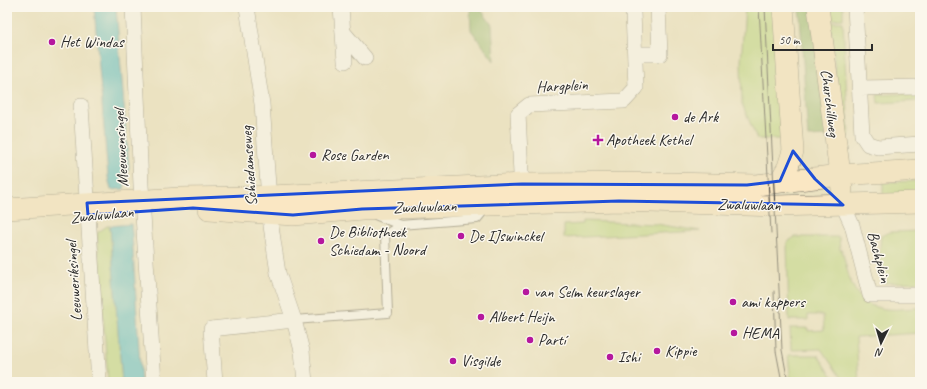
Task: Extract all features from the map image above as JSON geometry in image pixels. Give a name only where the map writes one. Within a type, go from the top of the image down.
[{"type":"main road","points":[[780,181],[788,167],[793,151],[783,7]]},
{"type":"main road","name":"Churchillweg","points":[[818,7],[827,181]]},
{"type":"main road","points":[[793,151],[827,181],[843,205]]},
{"type":"main road","name":"Zwaluwlaan","points":[[7,209],[87,209],[142,205],[270,205],[522,194],[670,183],[756,185],[780,181],[827,181],[920,170]]},
{"type":"main road","points":[[797,205],[827,181]]},
{"type":"main road","name":"Zwaluwlaan","points":[[270,205],[293,215],[362,209],[488,205],[522,194],[619,201],[757,206],[920,202]]},
{"type":"main road","name":"Zwaluwlaan","points":[[7,222],[64,218],[87,209]]},
{"type":"street","name":"Meeuwensingel","points":[[133,7],[142,205],[154,382]]},
{"type":"street","name":"Schiedamseweg","points":[[247,7],[262,104],[270,205],[278,273],[294,320],[302,351],[305,382]]},
{"type":"street","points":[[341,7],[345,61]]},
{"type":"street","name":"Hargplein","points":[[522,194],[518,114],[529,105],[624,101],[636,88],[633,12],[629,7]]},
{"type":"street","points":[[635,54],[660,54],[658,7]]},
{"type":"street","points":[[855,7],[862,135],[868,144],[878,147],[920,144]]},
{"type":"street","points":[[343,32],[365,58]]},
{"type":"street","points":[[859,88],[920,87]]},
{"type":"street","name":"Leeuweriksingel","points":[[81,106],[100,382]]},
{"type":"street","name":"Bachplein","points":[[843,205],[852,225],[870,295],[920,295]]},
{"type":"street","points":[[215,382],[211,329],[294,320]]},
{"type":"lane","points":[[362,209],[400,225],[477,219],[488,205]]},
{"type":"lane","points":[[294,320],[388,313],[385,235],[400,225]]},
{"type":"highlighted area","points":[[793,151],[815,179],[843,205],[619,201],[362,209],[293,215],[193,208],[88,215],[87,203],[522,184],[747,185],[780,181]]},
{"type":"green space","points":[[470,7],[479,7],[492,25],[494,61],[471,30]]},
{"type":"green space","points":[[745,7],[776,7],[782,139],[757,139],[742,104],[741,62]]},
{"type":"green space","points":[[798,7],[811,7],[827,136],[808,137],[800,16]]},
{"type":"green space","points":[[825,7],[843,7],[843,19],[827,20]]},
{"type":"green space","points":[[830,22],[843,22],[849,136],[842,136]]},
{"type":"green space","points":[[920,93],[920,101],[878,103],[877,95]]},
{"type":"green space","points":[[920,181],[920,196],[883,198],[883,182]]},
{"type":"green space","points":[[583,221],[656,224],[700,231],[564,238],[564,225],[583,224]]},
{"type":"green space","points":[[107,226],[110,226],[122,382],[108,382],[97,233]]},
{"type":"green space","points":[[920,231],[920,282],[885,283],[879,261],[881,236],[890,232]]},
{"type":"green space","points":[[795,237],[839,237],[840,250],[842,250],[849,277],[857,294],[863,300],[880,308],[920,308],[920,333],[856,337],[859,382],[844,382],[821,349],[791,350],[790,328],[808,328],[808,331],[824,330],[823,315],[808,315],[808,320],[789,320],[787,242]]},
{"type":"green space","points":[[788,355],[818,355],[836,382],[791,382]]},
{"type":"water","points":[[94,7],[116,7],[129,167],[124,189],[111,190],[108,177]]},
{"type":"water","points":[[131,224],[141,382],[122,382],[110,226]]},
{"type":"tram line","points":[[759,7],[771,233]]},
{"type":"tram line","points":[[765,7],[782,350],[788,382]]},
{"type":"tram line","points":[[774,291],[776,351],[782,382]]},
{"type":"place","name":"Het Windas","points":[[52,42]]},
{"type":"place","name":"de Ark","points":[[675,117]]},
{"type":"place","name":"Apotheek Kethel","points":[[598,140]]},
{"type":"place","name":"Rose Garden","points":[[313,155]]},
{"type":"place","name":"De IJswinckel","points":[[461,236]]},
{"type":"place","name":"De Bibliotheek Schiedam - Noord","points":[[321,241]]},
{"type":"place","name":"van Selm keurslager","points":[[526,292]]},
{"type":"place","name":"ami kappers","points":[[733,302]]},
{"type":"place","name":"Albert Heijn","points":[[481,317]]},
{"type":"place","name":"HEMA","points":[[734,333]]},
{"type":"place","name":"Partí","points":[[530,340]]},
{"type":"place","name":"Kippie","points":[[657,351]]},
{"type":"place","name":"Ishi","points":[[610,357]]},
{"type":"place","name":"Visgilde","points":[[453,361]]}]
